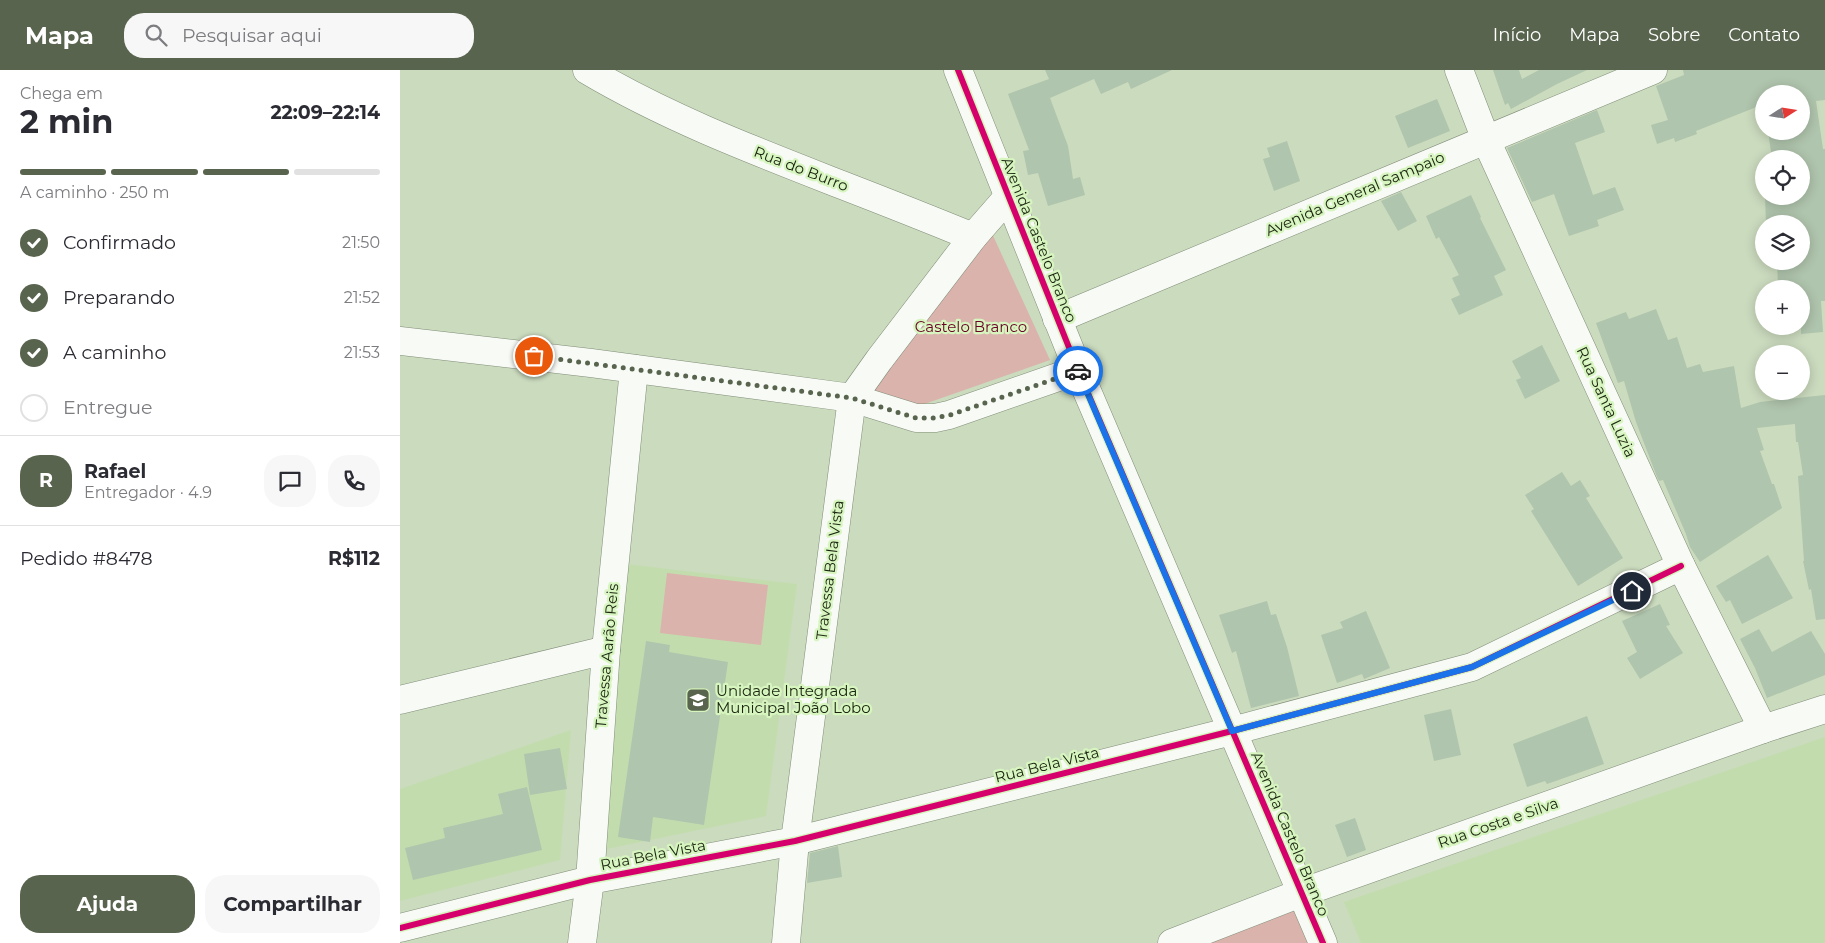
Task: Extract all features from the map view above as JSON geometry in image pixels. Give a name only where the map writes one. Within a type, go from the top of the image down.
[{"type":"street","name":"Rua do Burro","points":[[587,70],[625,92],[718,136],[972,237]]},
{"type":"street","name":"Avenida Castelo Branco","points":[[960,70],[1008,198],[1078,370],[1323,943]]},
{"type":"street","name":"Rua Santa Luzia","points":[[1459,70],[1486,140],[1681,566],[1763,729]]},
{"type":"street","name":"Avenida General Sampaio","points":[[1057,319],[1653,70]]},
{"type":"street","points":[[972,237],[1008,198]]},
{"type":"street","name":"Travessa Bela Vista","points":[[786,943],[795,841],[852,398],[972,237]]},
{"type":"street","points":[[400,341],[852,398],[916,418],[935,418],[950,415],[1078,370]]},
{"type":"street","name":"Travessa Aarão Reis","points":[[582,943],[590,880],[606,650],[634,369]]},
{"type":"street","name":"Rua Bela Vista","points":[[400,928],[590,880],[795,841],[1232,731],[1472,667],[1681,566]]},
{"type":"street","points":[[400,700],[606,650]]},
{"type":"street","name":"Rua Costa e Silva","points":[[1172,943],[1301,893],[1763,729],[1825,709]]},
{"type":"shaded area","name":"Unidade Integrada Municipal João Lobo","points":[[626,564],[797,584],[766,816],[602,850]]},
{"type":"shaded area","points":[[571,730],[560,860],[400,901],[400,789]]},
{"type":"shaded area","points":[[1825,737],[1825,943],[1361,943],[1344,902]]},
{"type":"green space","name":"Castelo Branco","points":[[990,229],[1050,360],[913,408],[862,386]]},
{"type":"green space","points":[[667,573],[768,585],[761,645],[660,633]]},
{"type":"green space","points":[[1302,905],[1318,943],[1204,943]]},
{"type":"building","points":[[1045,70],[1172,70],[1131,89],[1128,82],[1101,94],[1094,79],[1050,98],[1068,146],[1073,179],[1080,177],[1085,195],[1048,206],[1038,173],[1028,175],[1023,151],[1029,150],[1008,94],[1049,79]]},
{"type":"building","points":[[1493,70],[1519,70],[1522,79],[1539,70],[1587,70],[1511,109],[1508,103],[1505,105]]},
{"type":"building","points":[[1683,70],[1825,70],[1825,100],[1816,101],[1823,149],[1825,149],[1825,301],[1821,301],[1823,332],[1810,333],[1810,280],[1778,280],[1777,270],[1810,270],[1810,215],[1766,215],[1765,205],[1810,205],[1810,150],[1771,150],[1769,140],[1810,140],[1810,85],[1755,85],[1755,108],[1696,131],[1697,134],[1675,142],[1674,138],[1657,144],[1651,125],[1668,120],[1656,86],[1684,75]]},
{"type":"building","points":[[1437,99],[1450,131],[1408,148],[1395,116]]},
{"type":"building","points":[[1597,110],[1605,132],[1575,143],[1593,195],[1615,187],[1624,210],[1597,220],[1599,226],[1569,236],[1554,194],[1532,202],[1507,148]]},
{"type":"building","points":[[1287,141],[1300,181],[1274,191],[1263,159],[1270,157],[1267,148]]},
{"type":"building","points":[[1401,192],[1417,221],[1398,231],[1381,201]]},
{"type":"building","points":[[1471,195],[1480,218],[1506,270],[1494,276],[1503,295],[1459,315],[1451,299],[1460,295],[1452,278],[1459,275],[1439,237],[1436,239],[1426,216]]},
{"type":"building","points":[[1656,309],[1668,340],[1677,337],[1687,368],[1700,364],[1703,372],[1734,366],[1741,408],[1760,402],[1810,400],[1810,397],[1825,395],[1825,619],[1816,620],[1811,589],[1809,590],[1803,561],[1798,476],[1803,475],[1798,442],[1796,442],[1795,424],[1757,428],[1764,450],[1760,451],[1782,508],[1700,562],[1690,547],[1663,480],[1659,481],[1657,477],[1636,422],[1624,381],[1618,383],[1596,323],[1626,312],[1629,319]]},
{"type":"building","points":[[1542,345],[1560,381],[1525,399],[1516,380],[1521,378],[1512,361]]},
{"type":"building","points":[[1562,472],[1571,486],[1580,480],[1590,496],[1586,498],[1623,558],[1578,586],[1531,511],[1534,509],[1525,495]]},
{"type":"building","points":[[1768,555],[1793,598],[1742,624],[1730,600],[1726,602],[1716,586]]},
{"type":"building","points":[[1267,601],[1271,615],[1276,614],[1287,647],[1299,696],[1251,708],[1236,651],[1232,653],[1219,615]]},
{"type":"building","points":[[1660,604],[1670,625],[1666,626],[1683,653],[1640,679],[1627,658],[1637,652],[1622,621]]},
{"type":"building","points":[[1366,611],[1390,668],[1364,679],[1362,674],[1337,683],[1321,635],[1343,628],[1340,622]]},
{"type":"building","points":[[1759,629],[1772,652],[1811,631],[1825,654],[1825,675],[1767,698],[1755,668],[1740,639]]},
{"type":"building","points":[[646,641],[670,645],[669,652],[728,662],[704,825],[653,817],[650,842],[618,837]]},
{"type":"building","points":[[1451,709],[1461,755],[1434,761],[1424,715]]},
{"type":"building","points":[[1587,716],[1604,764],[1547,784],[1545,781],[1527,787],[1513,744]]},
{"type":"building","points":[[560,748],[567,789],[530,795],[524,754]]},
{"type":"building","points":[[527,787],[542,850],[413,880],[405,848],[445,838],[443,828],[503,814],[498,794]]},
{"type":"building","points":[[1355,818],[1366,850],[1347,857],[1335,825]]},
{"type":"building","points":[[838,846],[842,877],[807,883],[810,853]]},
{"type":"cycle path","points":[[958,70],[1078,370],[1323,943]]},
{"type":"cycle path","points":[[400,928],[590,880],[795,841],[1232,731],[1472,667],[1681,566]]},
{"type":"way so far","points":[[534,356],[852,398],[916,418],[935,418],[950,415],[1078,371]]},
{"type":"place","name":"Unidade Integrada Municipal João Lobo","points":[[698,700]]},
{"type":"route","points":[[1078,371],[1232,731],[1472,667],[1632,591]]}]
